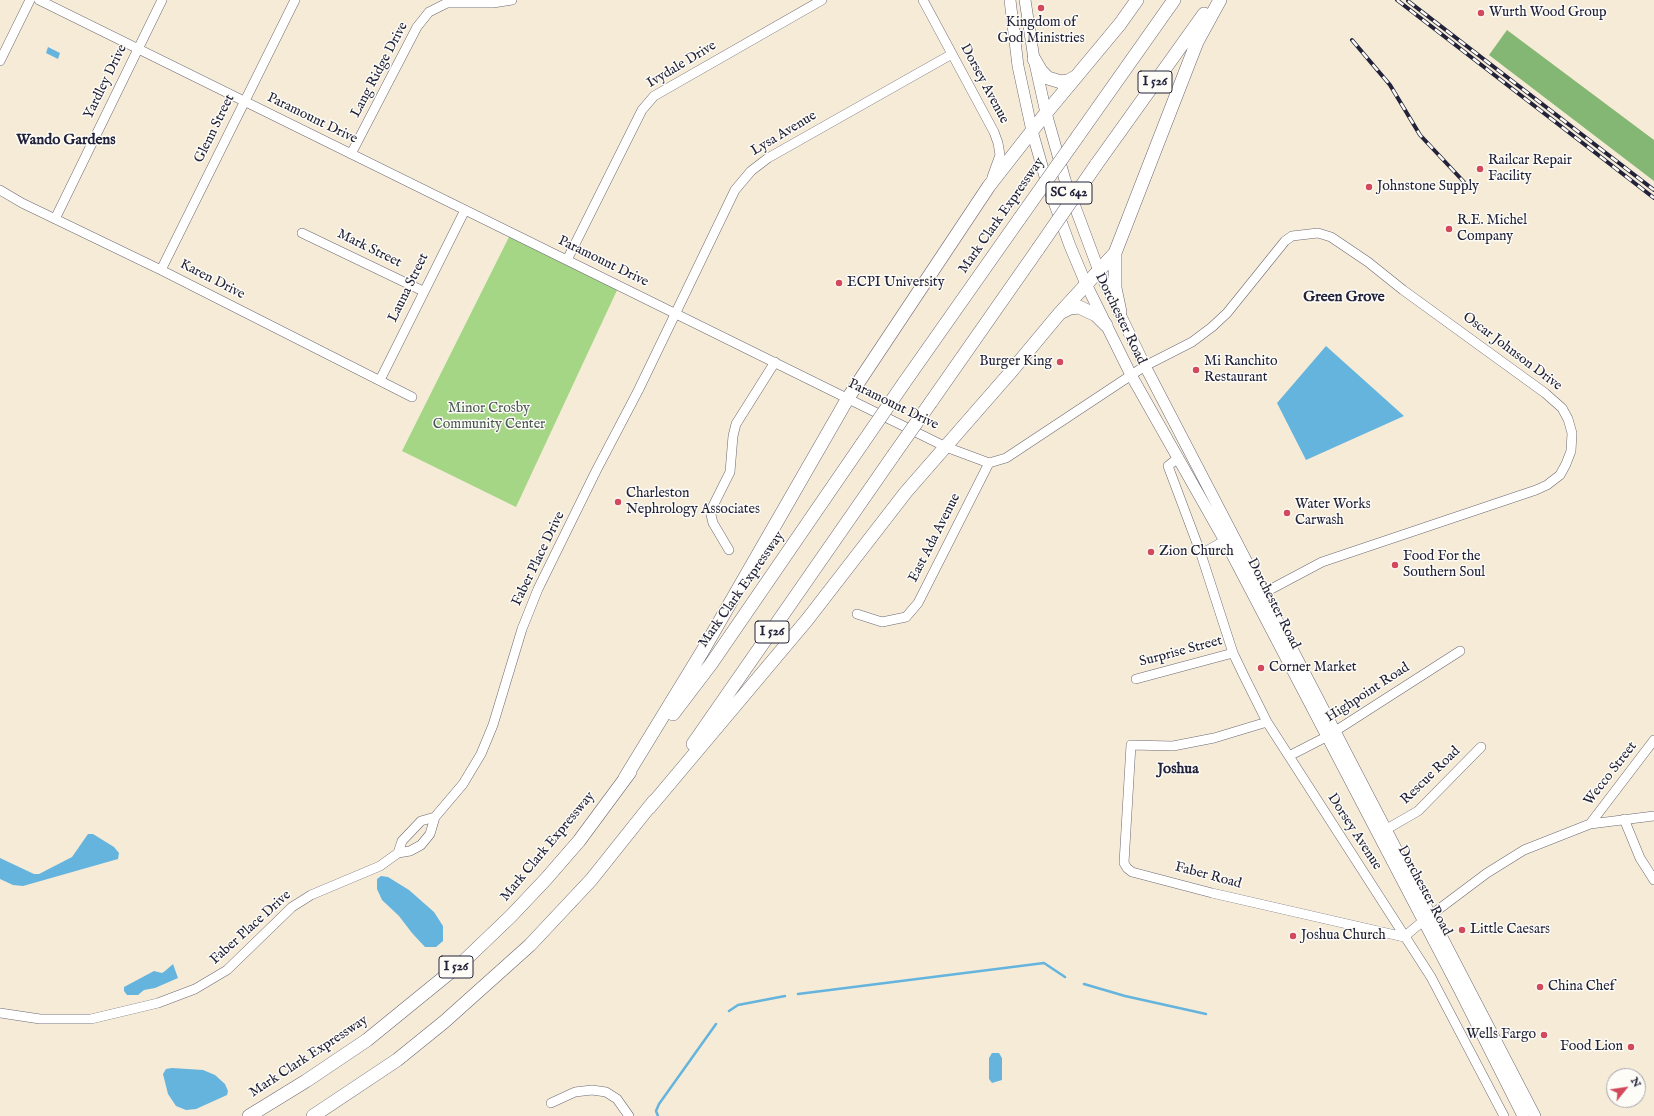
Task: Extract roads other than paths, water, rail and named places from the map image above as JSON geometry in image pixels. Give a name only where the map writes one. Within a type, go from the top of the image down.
[{"type":"highway","points":[[625,778],[702,652],[848,398],[989,186],[1046,113],[1079,76],[1137,0]]},
{"type":"highway","name":"Mark Clark Expressway","points":[[249,1116],[306,1082],[367,1040],[464,961],[511,916],[579,841],[711,664],[904,383],[1174,0]]},
{"type":"highway","name":"I 526","points":[[313,1116],[397,1060],[444,1022],[530,945],[591,880],[649,808],[930,402],[1214,0]]},
{"type":"highway","points":[[649,808],[807,620],[906,492],[1059,314],[1115,253],[1197,42],[1220,0]]},
{"type":"highway","points":[[1034,59],[1041,72],[1048,78],[1068,81],[1079,76]]},
{"type":"highway","points":[[1115,253],[1115,288],[1120,312]]},
{"type":"highway","points":[[1059,314],[1070,308],[1079,307],[1096,315],[1106,325]]},
{"type":"main road","name":"Dorchester Road","points":[[1010,0],[1018,66],[1032,131],[1046,180],[1070,246],[1086,284],[1131,375],[1178,458],[1263,593],[1331,734],[1490,1039],[1535,1116]]},
{"type":"main road","name":"Dorchester Road","points":[[1025,0],[1034,59],[1046,113],[1065,180],[1099,271],[1229,538],[1253,598],[1331,734]]},
{"type":"main road","name":"Dorchester Road","points":[[1490,1039],[1523,1116]]},
{"type":"street","points":[[0,61],[30,0]]},
{"type":"street","name":"Paramount Drive","points":[[39,0],[946,446],[989,463]]},
{"type":"street","name":"Yardley Drive","points":[[54,219],[162,0]]},
{"type":"street","name":"Glenn Street","points":[[161,270],[295,0]]},
{"type":"street","name":"Lang Ridge Drive","points":[[351,154],[417,27],[430,12],[446,3],[512,0]]},
{"type":"street","name":"Ivydale Drive","points":[[567,260],[642,110],[654,96],[822,0]]},
{"type":"street","name":"Dorsey Avenue","points":[[923,0],[994,132],[998,143],[1000,155],[989,186]]},
{"type":"street","name":"Lysa Avenue","points":[[674,313],[734,190],[751,171],[768,158],[952,54]]},
{"type":"street","name":"Karen Drive","points":[[0,190],[22,203],[161,270],[412,397]]},
{"type":"street","name":"Launa Street","points":[[380,380],[423,291],[465,210]]},
{"type":"street","name":"Mark Street","points":[[302,233],[423,291]]},
{"type":"street","name":"Oscar Johnson Drive","points":[[1145,366],[1192,342],[1212,327],[1227,313],[1285,241],[1292,236],[1318,233],[1331,237],[1368,262],[1403,290],[1544,392],[1559,405],[1568,419],[1572,433],[1571,451],[1560,475],[1547,485],[1322,562],[1253,598]]},
{"type":"street","name":"Faber Place Drive","points":[[0,1013],[40,1019],[91,1018],[158,1003],[195,989],[227,970],[292,907],[311,895],[328,887],[380,866],[398,853],[410,851],[421,845],[430,834],[435,817],[463,784],[481,754],[493,726],[522,629],[538,589],[639,389],[674,313]]},
{"type":"street","points":[[729,550],[713,523],[711,515],[713,506],[730,472],[733,436],[736,424],[775,362]]},
{"type":"street","points":[[989,463],[1006,458],[1145,366]]},
{"type":"street","name":"Dorsey Avenue","points":[[1178,458],[1168,466],[1201,554],[1233,653],[1267,722],[1431,977],[1504,1116]]},
{"type":"street","name":"East Ada Avenue","points":[[857,614],[882,622],[906,617],[918,603],[989,463]]},
{"type":"street","points":[[1201,554],[1229,538]]},
{"type":"street","name":"Highpoint Road","points":[[1289,756],[1331,734],[1460,651]]},
{"type":"street","name":"Surprise Street","points":[[1136,679],[1233,653]]},
{"type":"street","name":"Faber Road","points":[[1267,722],[1214,738],[1173,746],[1130,745],[1124,863],[1126,868],[1132,872],[1212,893],[1404,937]]},
{"type":"street","name":"Wecco Street","points":[[1590,824],[1654,740]]},
{"type":"street","name":"Rescue Road","points":[[1382,832],[1418,811],[1481,747]]},
{"type":"street","points":[[1404,937],[1487,873],[1524,850],[1590,824],[1654,816]]},
{"type":"street","name":"Faber Place Drive","points":[[398,853],[402,841],[421,821],[435,817]]},
{"type":"street","points":[[1624,819],[1640,858],[1654,880]]},
{"type":"street","points":[[551,1103],[575,1092],[592,1090],[606,1092],[617,1099],[629,1116]]},
{"type":"water","points":[[48,47],[60,53],[58,59],[46,53]]},
{"type":"water","points":[[1326,346],[1404,416],[1306,460],[1277,403]]},
{"type":"water","points":[[88,834],[93,834],[114,847],[119,853],[118,859],[23,886],[13,885],[0,879],[0,858],[34,874],[39,874],[72,857]]},
{"type":"water","points":[[381,876],[388,877],[409,890],[434,912],[443,926],[443,941],[436,947],[425,947],[399,916],[382,900],[377,889],[377,879]]},
{"type":"water","points":[[173,964],[178,978],[155,988],[144,990],[138,995],[127,995],[124,991],[124,987],[154,971],[162,973]]},
{"type":"water","points":[[992,1053],[999,1053],[1002,1058],[1002,1080],[992,1083],[989,1079],[989,1058]]},
{"type":"water","points":[[166,1069],[203,1070],[215,1075],[225,1084],[228,1091],[227,1095],[196,1109],[186,1110],[176,1106],[168,1094],[163,1074]]},
{"type":"waterway","points":[[798,994],[1044,963],[1065,977]]},
{"type":"waterway","points":[[1084,984],[1125,996],[1206,1014]]},
{"type":"waterway","points":[[729,1011],[738,1005],[785,996]]},
{"type":"waterway","points":[[658,1116],[656,1111],[659,1104],[716,1024]]},
{"type":"railway","points":[[1397,0],[1654,198]]},
{"type":"railway","points":[[1408,1],[1654,190]]},
{"type":"railway","points":[[1352,40],[1390,85],[1420,135],[1464,182]]},
{"type":"place","name":"Kingdom of God Ministries","points":[[1041,8]]},
{"type":"place","name":"Wurth Wood Group","points":[[1481,13]]},
{"type":"place","name":"Railcar Repair Facility","points":[[1480,169]]},
{"type":"place","name":"Johnstone Supply","points":[[1369,187]]},
{"type":"place","name":"R.E. Michel Company","points":[[1449,229]]},
{"type":"place","name":"ECPI University","points":[[839,283]]},
{"type":"place","name":"Burger King","points":[[1060,362]]},
{"type":"place","name":"Mi Ranchito Restaurant","points":[[1196,370]]},
{"type":"place","name":"Charleston Nephrology Associates","points":[[618,502]]},
{"type":"place","name":"Water Works Carwash","points":[[1287,513]]},
{"type":"place","name":"Zion Church","points":[[1151,552]]},
{"type":"place","name":"Food For the Southern Soul","points":[[1395,565]]},
{"type":"place","name":"Corner Market","points":[[1261,668]]},
{"type":"place","name":"Little Caesars","points":[[1462,930]]},
{"type":"place","name":"Joshua Church","points":[[1293,936]]},
{"type":"place","name":"China Chef","points":[[1540,987]]},
{"type":"place","name":"Wells Fargo","points":[[1544,1035]]},
{"type":"place","name":"Food Lion","points":[[1631,1047]]},
{"type":"district","name":"Wando Gardens","points":[[66,141]]},
{"type":"district","name":"Green Grove","points":[[1344,298]]},
{"type":"district","name":"Joshua","points":[[1178,770]]},
{"type":"park label","name":"Minor Crosby Community Center","points":[[489,418]]}]
